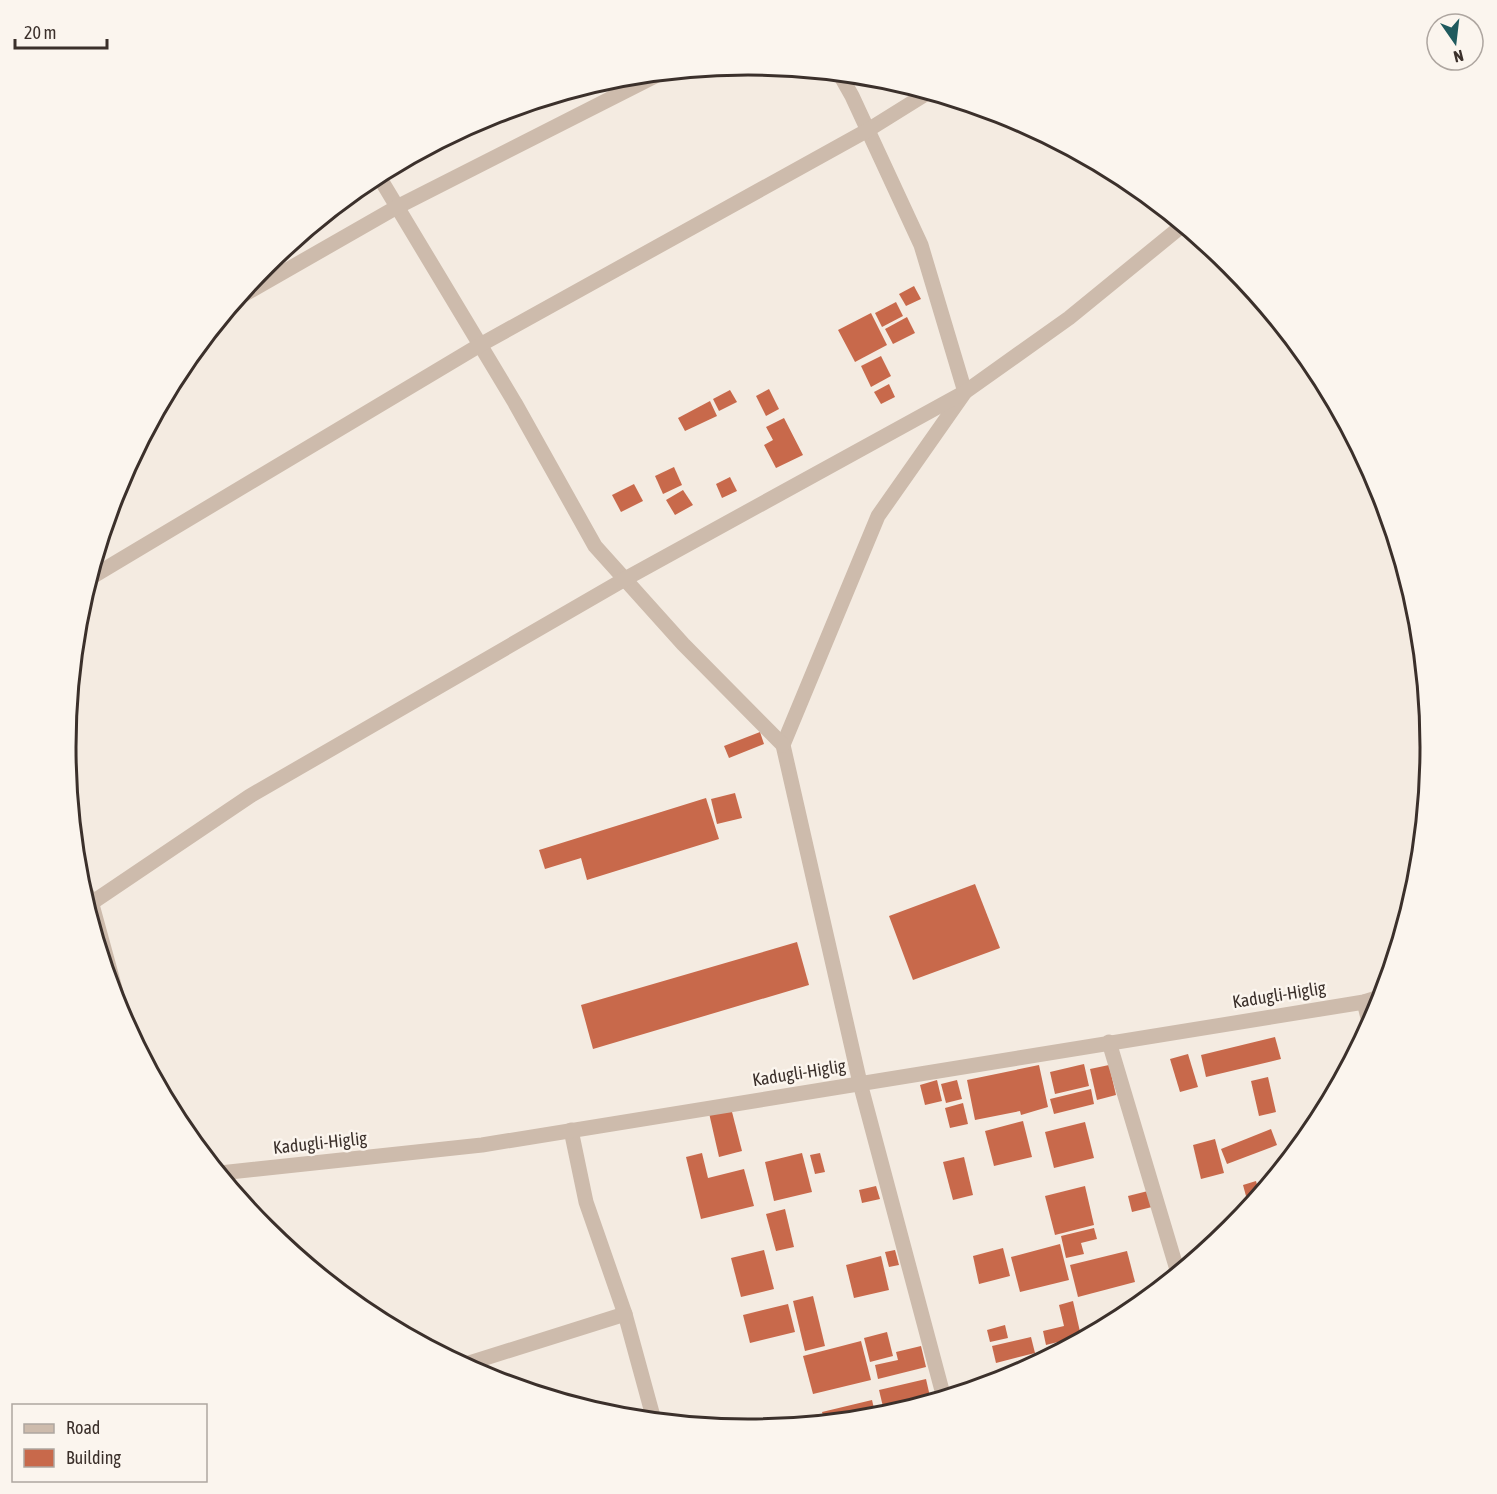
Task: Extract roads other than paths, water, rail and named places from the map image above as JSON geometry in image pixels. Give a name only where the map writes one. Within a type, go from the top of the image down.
[{"type":"street","points":[[844,82],[921,245],[965,392]]},
{"type":"street","points":[[261,285],[397,207],[638,85]]},
{"type":"street","points":[[99,573],[480,345],[868,130],[920,98]]},
{"type":"street","points":[[383,183],[480,345],[595,546],[683,644],[783,745],[860,1083],[942,1390]]},
{"type":"street","points":[[94,900],[250,796],[625,579],[965,392],[1069,318],[1177,230]]},
{"type":"street","points":[[783,745],[878,516],[965,392]]},
{"type":"street","name":"Kadugli-Higlig","points":[[228,1172],[482,1145],[1371,1000]]},
{"type":"street","points":[[1364,1002],[1366,1010]]},
{"type":"street","points":[[1109,1042],[1176,1265]]},
{"type":"street","points":[[571,1130],[586,1202],[625,1314],[652,1412]]},
{"type":"street","points":[[476,1361],[625,1314]]}]
